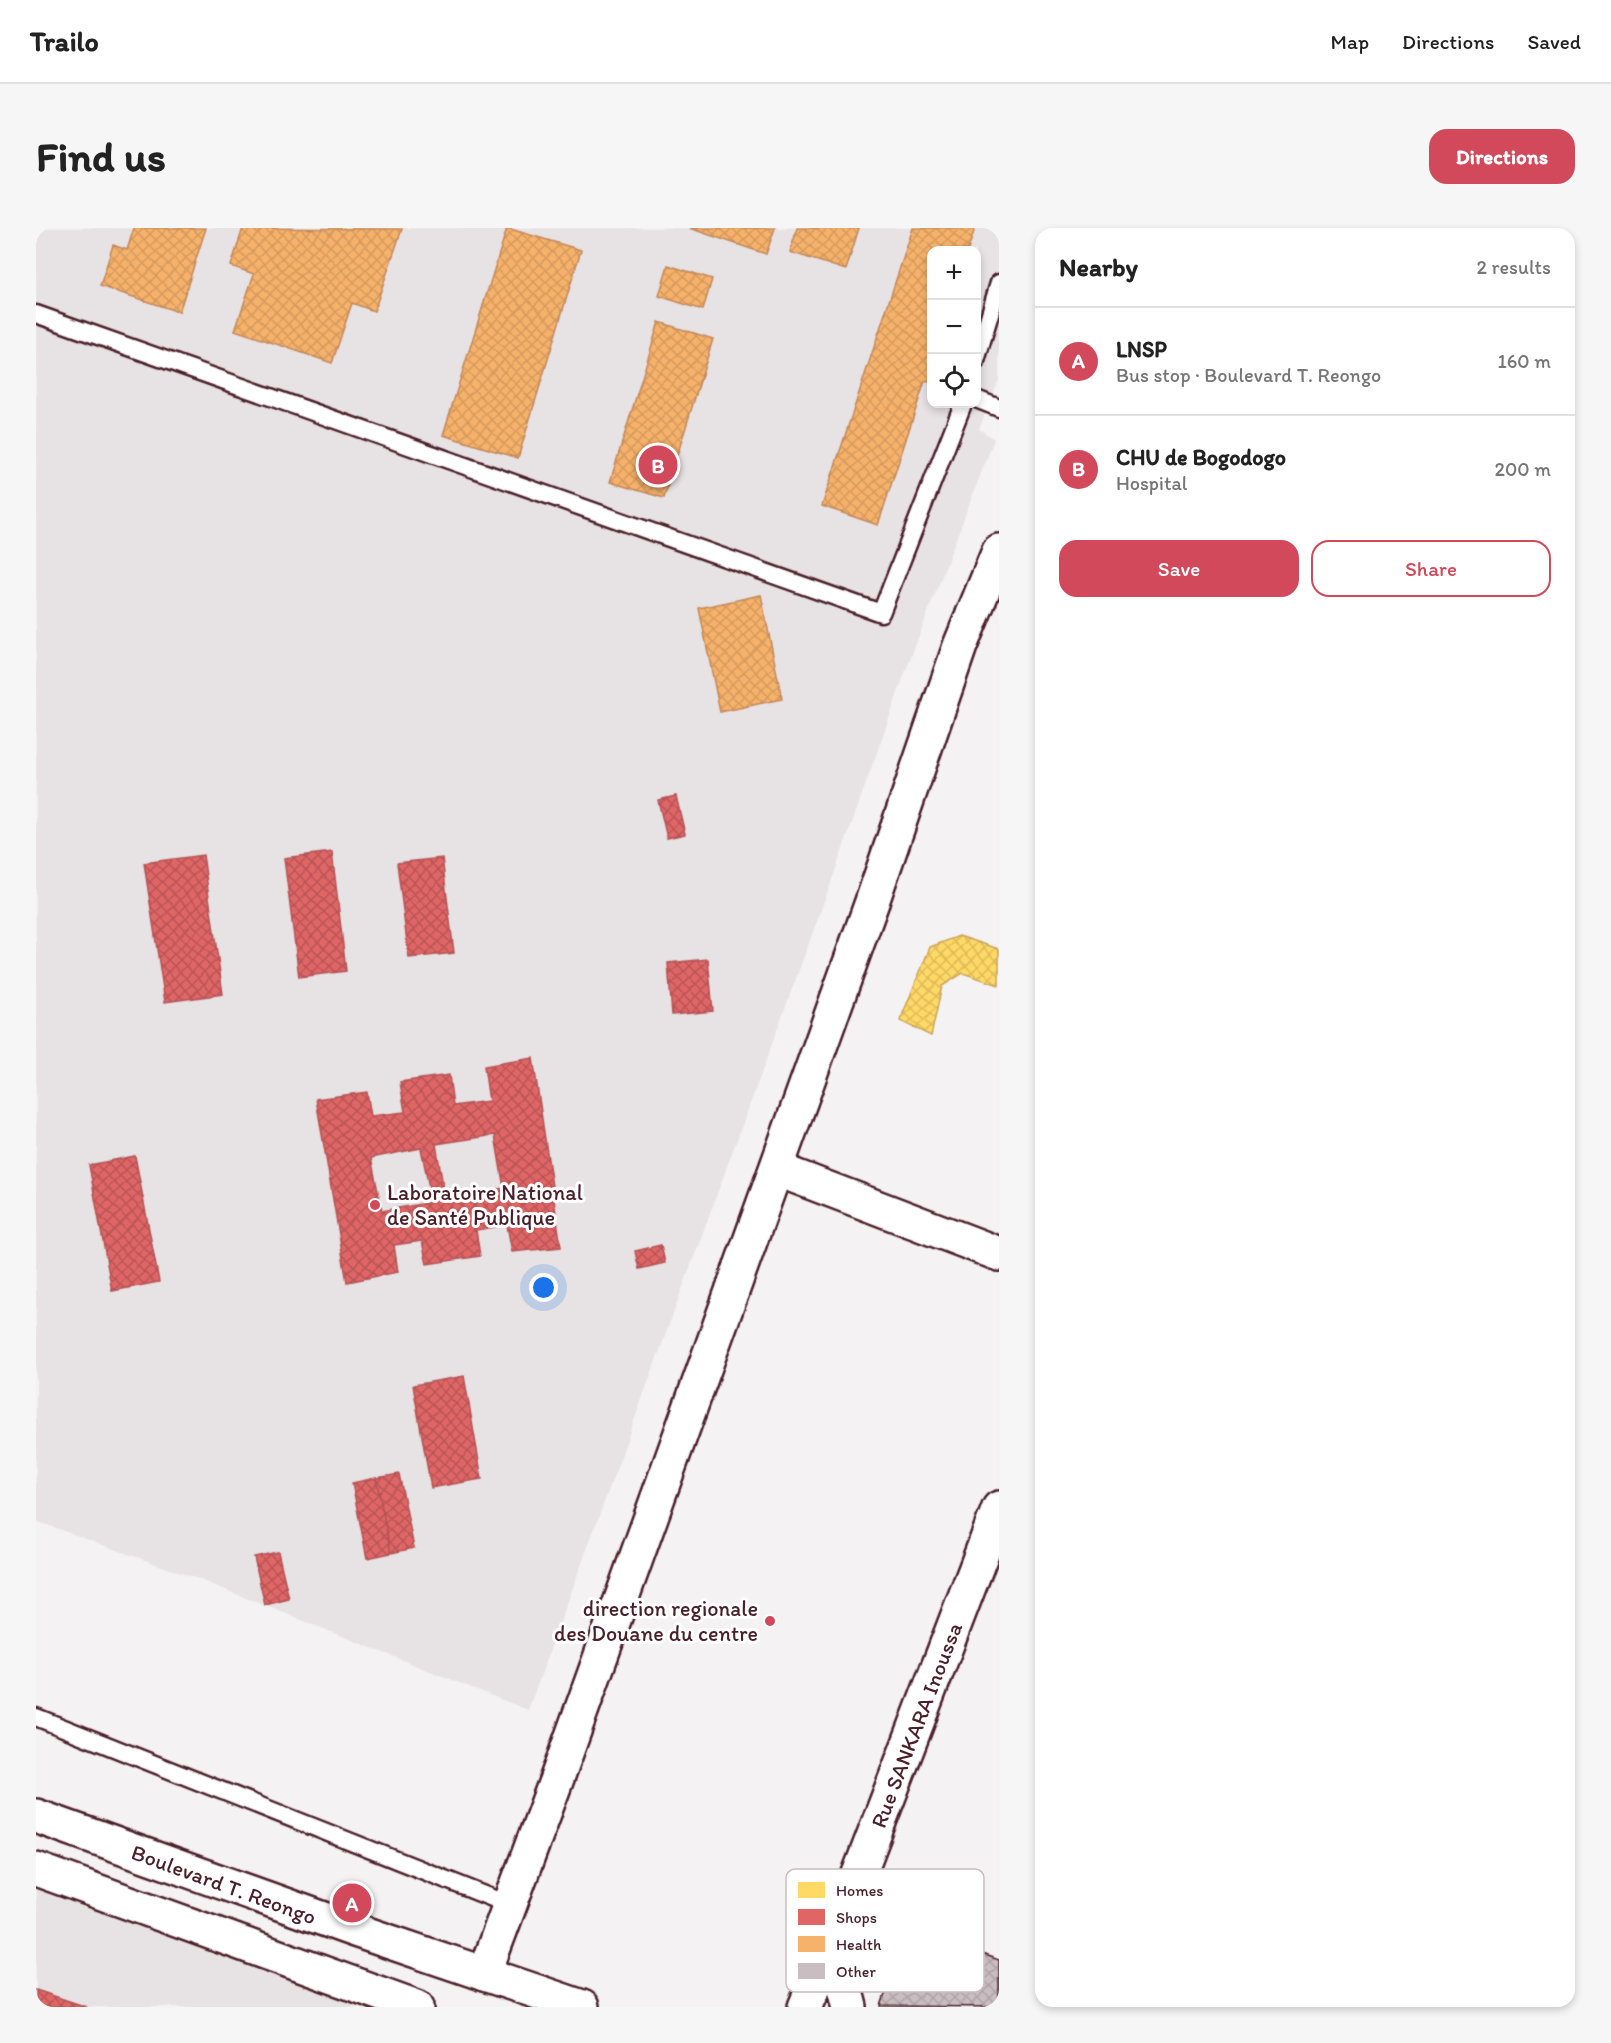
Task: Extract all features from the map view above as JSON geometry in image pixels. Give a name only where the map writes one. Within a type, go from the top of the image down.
[{"type":"street","points":[[484,1974],[556,1781],[872,902],[960,646],[999,550]]},
{"type":"street","points":[[776,1169],[999,1254]]},
{"type":"street","name":"Rue SANKARA Inoussa","points":[[861,1869],[998,1512]]},
{"type":"street","name":"Boulevard T. Reongo","points":[[36,1816],[341,1925],[582,2007]]},
{"type":"street","points":[[36,1869],[417,2007]]},
{"type":"street","name":"Rue SANKARA Inoussa","points":[[805,2007],[811,1992]]},
{"type":"street","points":[[846,1992],[850,2007]]},
{"type":"lane","points":[[978,354],[999,283]]},
{"type":"lane","points":[[36,314],[881,614],[961,408]]},
{"type":"lane","points":[[981,401],[999,408]]},
{"type":"lane","points":[[36,1717],[510,1905]]},
{"type":"shaded area","name":"Laboratoire National de Santé Publique","points":[[36,228],[999,228],[999,380],[979,429],[994,439],[906,670],[829,888],[528,1710],[201,1580],[36,1521]]},
{"type":"shaded area","points":[[36,1872],[410,2007],[36,2007]]},
{"type":"building: Homes","points":[[959,936],[999,949],[999,985],[963,973],[942,986],[931,1036],[900,1021],[930,947]]},
{"type":"building: Shops","points":[[676,796],[685,834],[667,838],[658,800]]},
{"type":"building: Shops","points":[[332,852],[346,971],[299,977],[284,858]]},
{"type":"building: Shops","points":[[203,855],[223,994],[165,1002],[144,863]]},
{"type":"building: Shops","points":[[442,858],[454,953],[409,958],[397,863]]},
{"type":"building: Shops","points":[[708,959],[713,1011],[672,1015],[668,963]]},
{"type":"building: Shops","points":[[533,1058],[561,1247],[512,1252],[507,1225],[476,1230],[480,1256],[427,1264],[422,1241],[394,1245],[398,1272],[347,1282],[316,1099],[367,1092],[371,1116],[405,1112],[400,1082],[449,1075],[453,1106],[489,1101],[484,1066]],"holes":[[[495,1135],[504,1188],[445,1198],[436,1144]],[[421,1148],[432,1202],[382,1211],[371,1158]]]},
{"type":"building: Shops","points":[[135,1156],[159,1282],[112,1291],[89,1165]]},
{"type":"building: Shops","points":[[661,1245],[665,1263],[639,1269],[635,1251]]},
{"type":"building: Shops","points":[[464,1376],[482,1479],[431,1488],[413,1385]]},
{"type":"building: Shops","points":[[399,1474],[414,1548],[391,1553],[376,1478]]},
{"type":"building: Shops","points":[[376,1478],[391,1553],[367,1558],[352,1483]]},
{"type":"building: Shops","points":[[278,1552],[289,1599],[265,1605],[254,1557]]},
{"type":"building: Shops","points":[[36,1990],[87,2007],[36,2007]]},
{"type":"building: Health","points":[[134,228],[206,228],[179,312],[100,286],[113,245],[127,250]]},
{"type":"building: Health","points":[[243,228],[402,229],[374,311],[352,303],[332,363],[235,330],[254,274],[231,266]]},
{"type":"building: Health","points":[[507,228],[581,250],[518,458],[443,435]]},
{"type":"building: Health","points":[[689,228],[775,228],[766,254]]},
{"type":"building: Health","points":[[797,228],[859,228],[846,270],[790,252]]},
{"type":"building: Health","points":[[913,228],[975,228],[969,246],[927,246],[927,382],[925,381],[878,525],[822,506]]},
{"type":"building: Health","points":[[668,265],[712,279],[703,310],[659,296]]},
{"type":"building: Health","points":[[659,322],[713,339],[664,498],[610,482]]},
{"type":"building: Health","points":[[761,595],[782,699],[720,712],[699,608]]},
{"type":"building: Other","points":[[984,1955],[999,1960],[999,2007],[881,2006],[886,1992],[984,1992]]},
{"type":"place","name":"CHU de Bogodogo","points":[[658,465]]},
{"type":"place","name":"Laboratoire National de Santé Publique","points":[[375,1205]]},
{"type":"place","name":"direction regionale des Douane du centre","points":[[770,1621]]},
{"type":"place","name":"LNSP","points":[[352,1903]]}]
